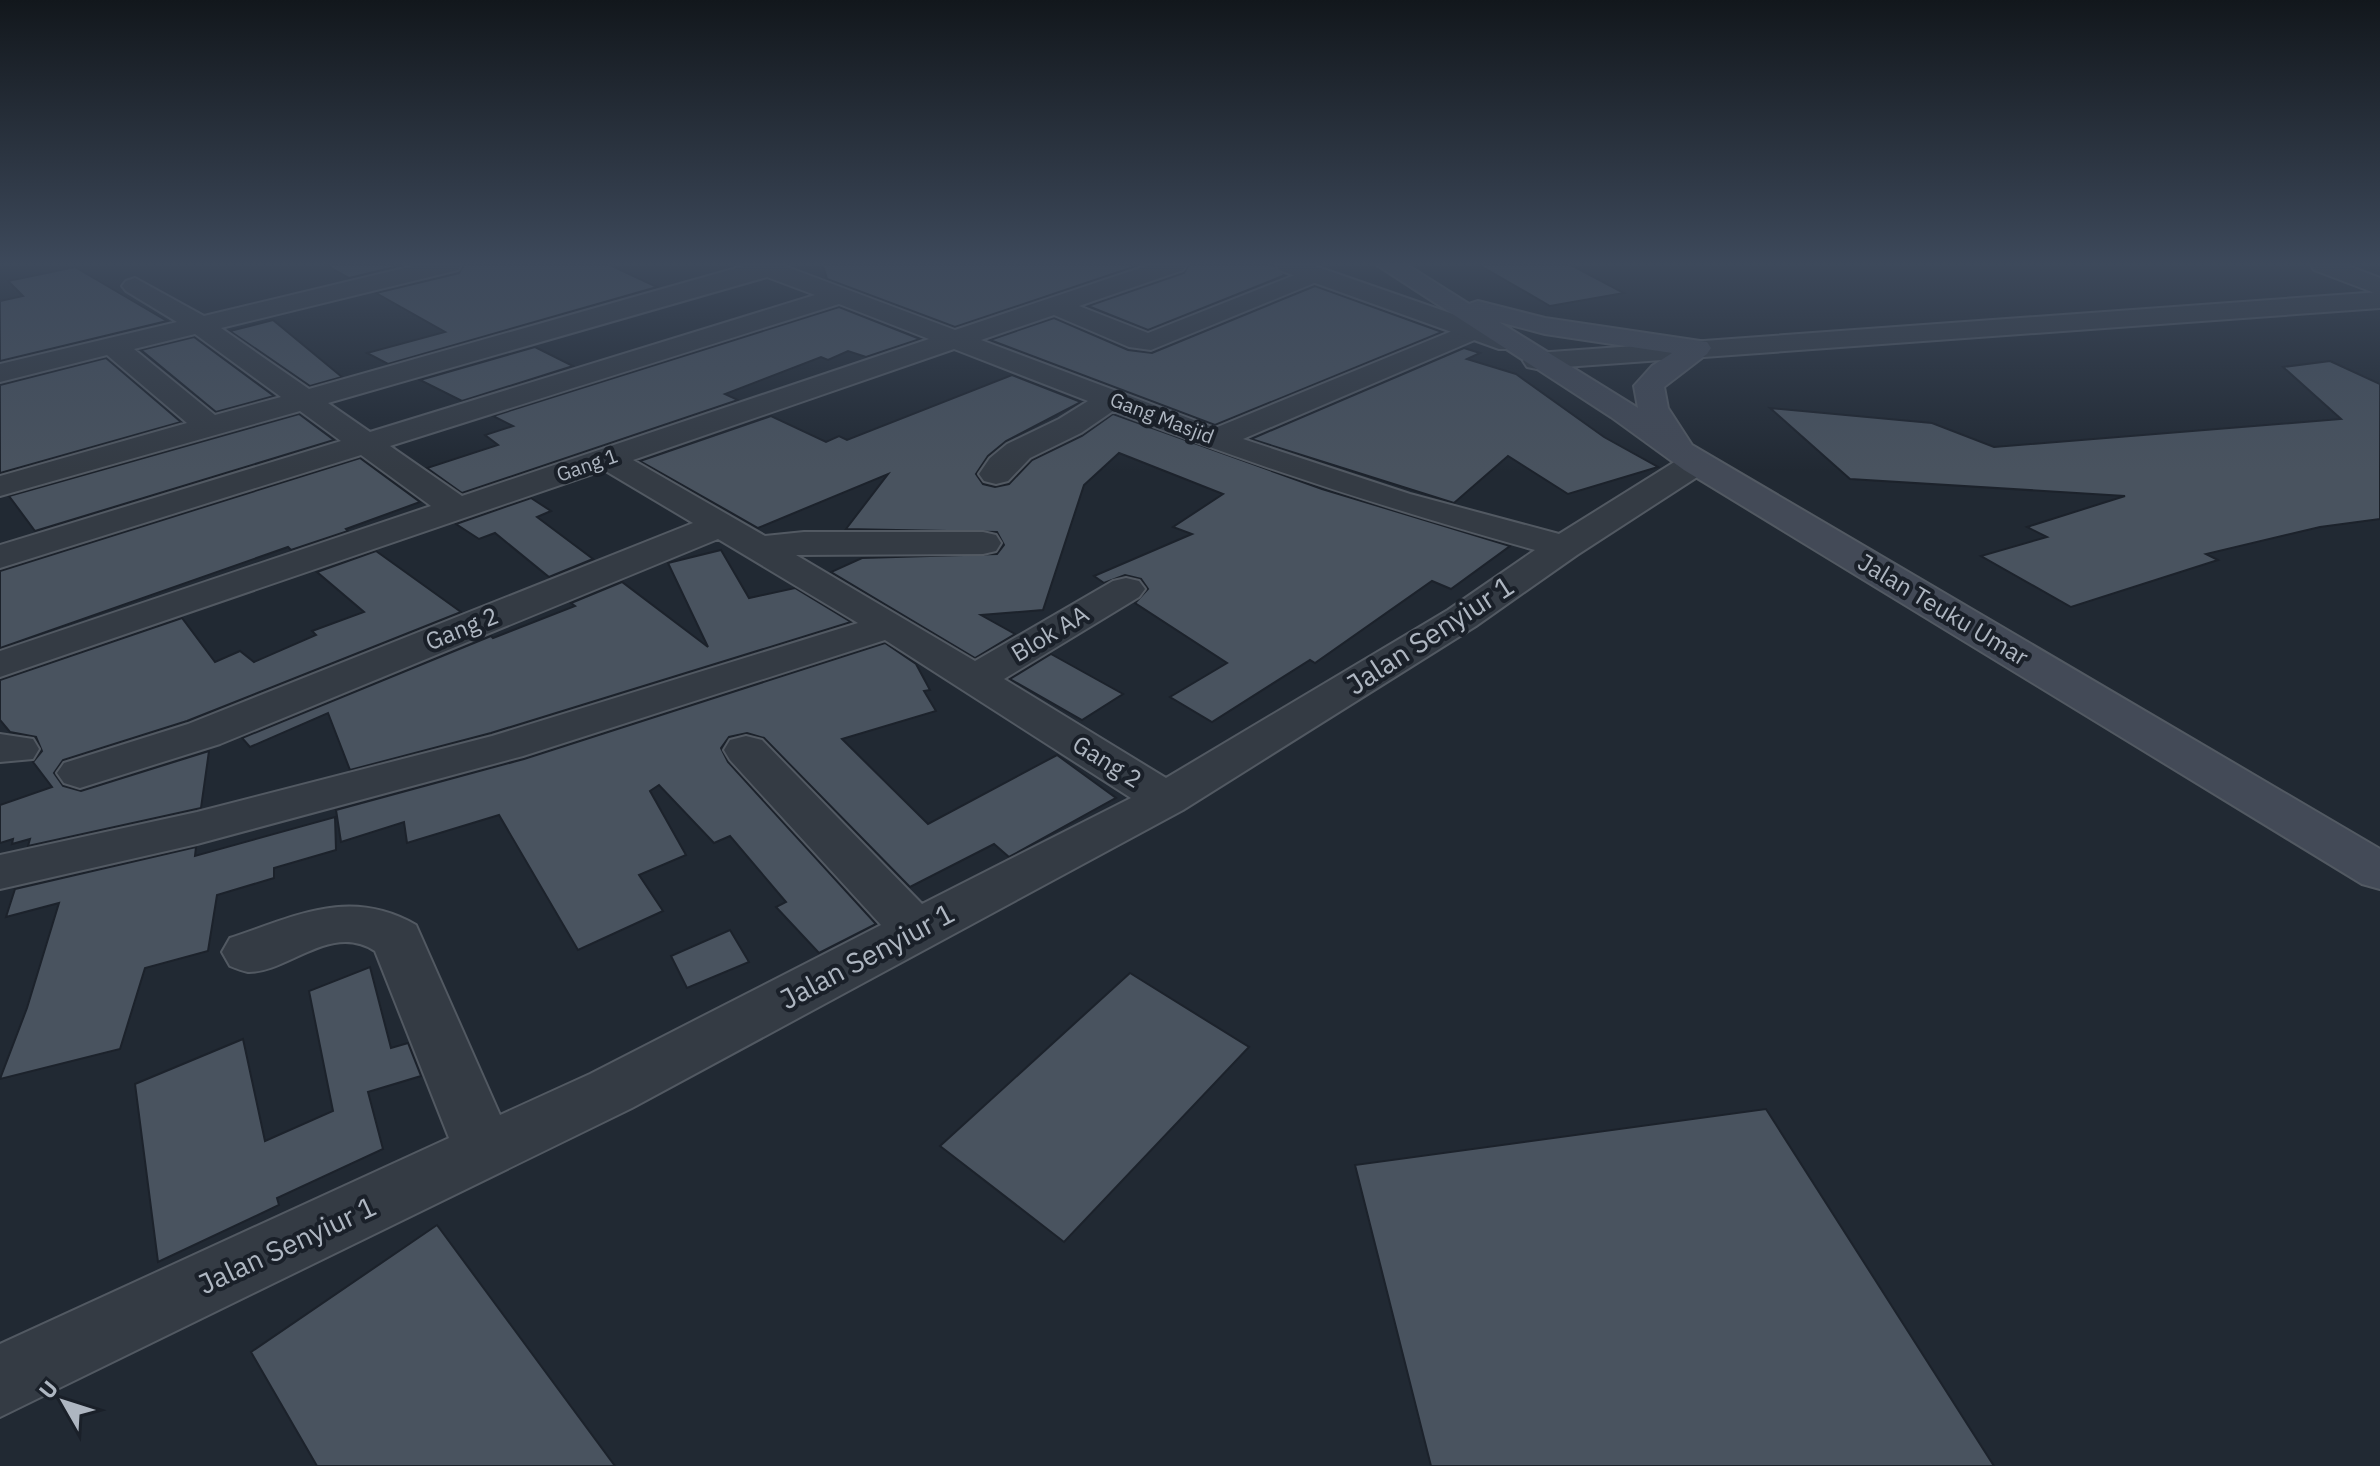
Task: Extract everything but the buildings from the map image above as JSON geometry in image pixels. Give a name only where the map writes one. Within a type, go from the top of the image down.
[{"type":"main road","name":"Jalan Teuku Umar","points":[[1495,333],[1622,411],[1688,457],[2380,872]]},
{"type":"main road","points":[[1596,333],[1697,348]]},
{"type":"main road","points":[[1688,457],[1653,408],[1649,386],[1662,372],[1697,348]]},
{"type":"street","points":[[0,373],[165,333]]},
{"type":"street","points":[[212,333],[457,509]]},
{"type":"street","points":[[0,486],[534,333]]},
{"type":"street","points":[[0,557],[718,333]]},
{"type":"street","name":"Gang Masjid","points":[[942,333],[1216,439],[1398,501],[1564,547]]},
{"type":"street","name":"Gang 1","points":[[0,665],[969,333]]},
{"type":"street","points":[[1118,333],[1151,342],[1172,333]]},
{"type":"street","points":[[1216,439],[1466,333]]},
{"type":"street","points":[[1482,333],[1523,352],[1697,348],[1905,333]]},
{"type":"street","points":[[46,339],[68,357]]},
{"type":"street","points":[[113,346],[209,426]]},
{"type":"street","points":[[996,474],[1000,464],[1071,426],[1112,398]]},
{"type":"street","name":"Jalan Senyiur 1","points":[[0,1381],[611,1091],[1166,799],[1462,618],[1688,457]]},
{"type":"street","name":"Gang 2","points":[[607,458],[890,626],[1166,799]]},
{"type":"street","name":"Gang 2","points":[[80,773],[204,734],[720,525]]},
{"type":"street","points":[[758,548],[804,543],[983,543]]},
{"type":"street","name":"Blok AA","points":[[974,679],[1126,589]]},
{"type":"street","points":[[0,872],[197,828],[507,746],[890,626]]},
{"type":"street","points":[[746,750],[916,930]]},
{"type":"street","points":[[249,952],[335,924],[380,925],[397,939],[485,1151]]}]
